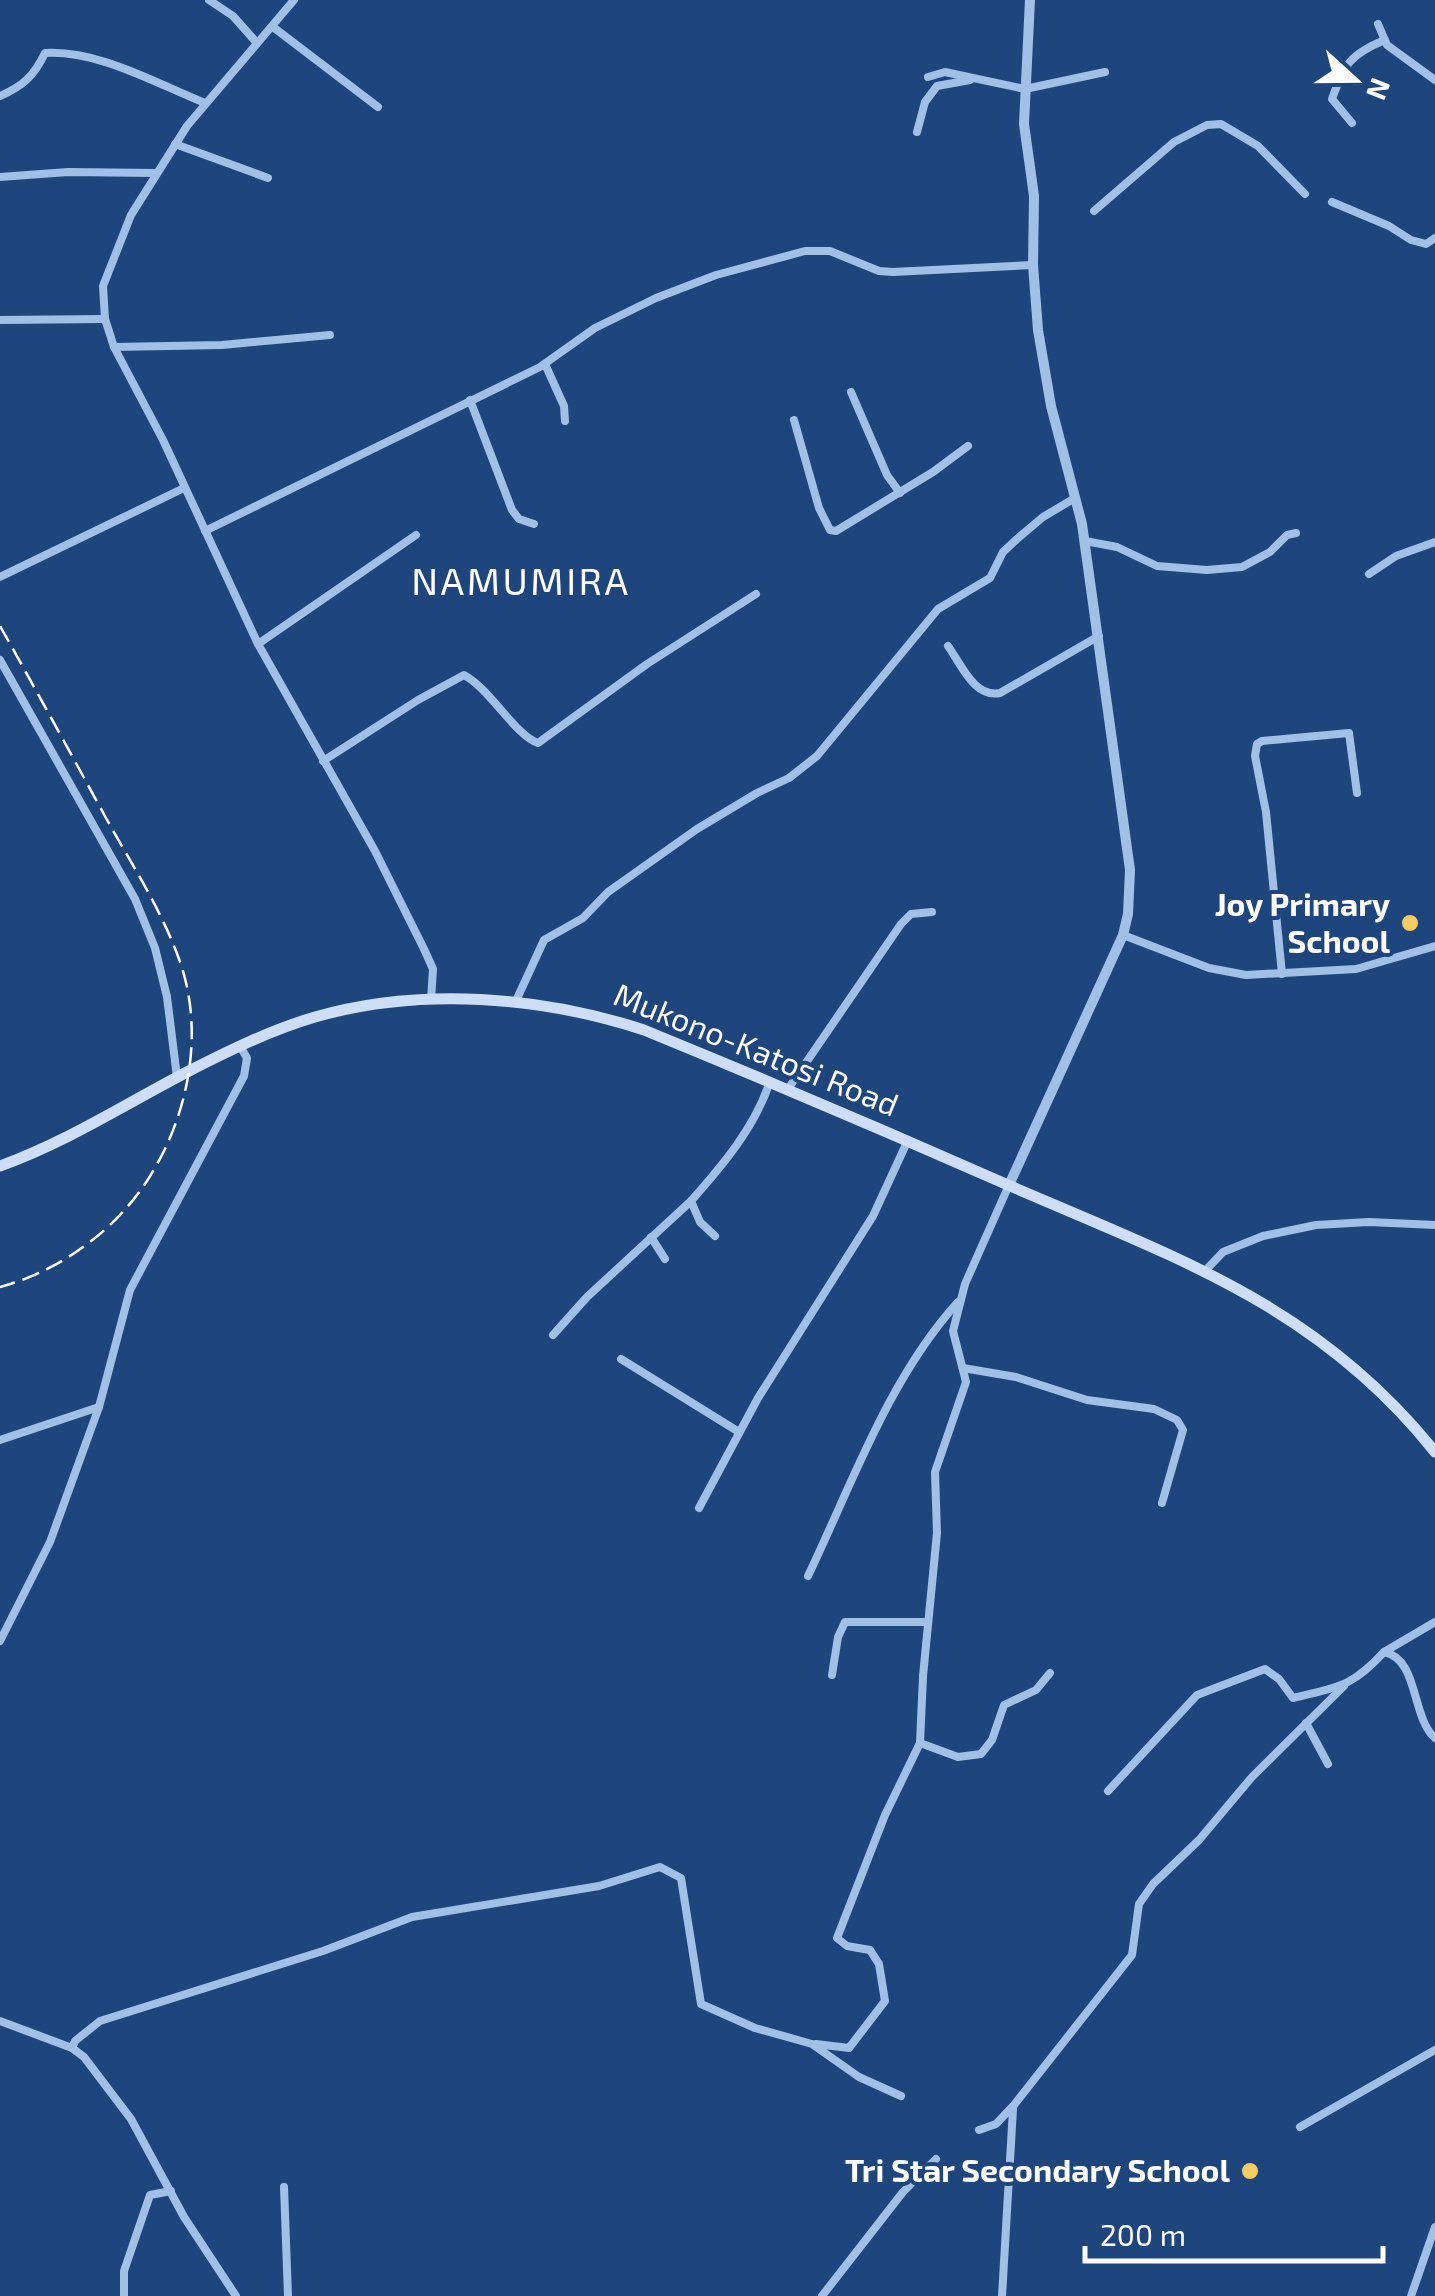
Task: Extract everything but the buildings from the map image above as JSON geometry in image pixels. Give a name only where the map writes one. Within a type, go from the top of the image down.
[{"type":"main road","name":"Mukono-Katosi Road","points":[[0,1166],[48,1147],[240,1046],[280,1029],[350,1008],[431,1000],[515,1003],[605,1017],[908,1140],[1250,1294],[1321,1340],[1390,1402],[1435,1452]]},
{"type":"street","points":[[209,0],[233,16],[257,44]]},
{"type":"street","points":[[294,0],[204,102],[131,215],[103,286],[105,319],[114,347],[258,644],[375,851],[424,950],[433,969],[431,1000]]},
{"type":"street","points":[[72,2048],[100,2021],[323,1952],[412,1917],[600,1886],[660,1867],[681,1878],[700,2004],[754,2028],[812,2044],[850,2048],[885,2001],[878,1964],[870,1950],[848,1946],[838,1938],[879,1830],[920,1743],[937,1533],[934,1472],[966,1382],[953,1331],[1009,1184],[1123,934],[1128,914],[1130,870],[1085,540],[1043,370],[1033,265],[1034,196],[1024,124],[1030,0]]},
{"type":"street","points":[[1378,24],[1387,46],[1435,80]]},
{"type":"street","points":[[274,27],[378,107]]},
{"type":"street","points":[[1352,123],[1332,99],[1343,68],[1363,49],[1384,40]]},
{"type":"street","points":[[0,96],[20,87],[35,74],[44,53],[60,52],[90,57],[204,102]]},
{"type":"street","points":[[928,77],[945,72],[970,80]]},
{"type":"street","points":[[917,132],[925,102],[938,86],[970,80],[1025,89],[1105,72]]},
{"type":"street","points":[[1094,211],[1174,142],[1208,125],[1221,124],[1258,146],[1305,194]]},
{"type":"street","points":[[175,144],[268,178]]},
{"type":"street","points":[[0,178],[68,172],[156,173]]},
{"type":"street","points":[[1332,202],[1389,226],[1411,240],[1426,244],[1435,238]]},
{"type":"street","points":[[205,530],[545,364],[595,328],[656,298],[716,276],[805,250],[830,250],[880,271],[894,272],[1033,265]]},
{"type":"street","points":[[0,320],[105,319]]},
{"type":"street","points":[[114,347],[222,345],[330,334]]},
{"type":"street","points":[[545,364],[564,406],[565,421]]},
{"type":"street","points":[[850,392],[887,475],[900,493]]},
{"type":"street","points":[[470,400],[512,510],[519,520],[534,524]]},
{"type":"street","points":[[794,420],[819,508],[830,530],[836,532],[968,446]]},
{"type":"street","points":[[0,577],[184,488]]},
{"type":"street","points":[[515,1003],[544,940],[583,918],[621,882],[697,829],[789,778],[817,756],[938,610],[990,578],[1017,538],[1043,516],[1075,498]]},
{"type":"street","points":[[1085,540],[1117,547],[1157,566],[1207,570],[1254,562],[1296,533]]},
{"type":"street","points":[[258,644],[416,535]]},
{"type":"street","points":[[1370,574],[1396,556],[1435,542]]},
{"type":"street","points":[[323,761],[464,675],[504,710],[529,739],[538,743],[648,664],[756,594]]},
{"type":"street","points":[[948,646],[978,689],[992,695],[1100,636]]},
{"type":"street","points":[[0,660],[135,900],[155,948],[167,997],[177,1077]]},
{"type":"street","points":[[1282,974],[1266,812],[1255,756],[1257,744],[1349,733],[1358,793]]},
{"type":"street","points":[[788,1089],[900,924],[911,914],[932,912]]},
{"type":"street","points":[[1123,934],[1209,968],[1246,975],[1356,970],[1435,946]]},
{"type":"street","points":[[0,1641],[50,1542],[99,1406],[130,1290],[244,1076],[246,1058],[240,1046]]},
{"type":"street","points":[[553,1335],[690,1200],[734,1147],[764,1101],[770,1082]]},
{"type":"street","points":[[698,1508],[739,1432],[873,1216],[908,1140]]},
{"type":"street","points":[[690,1200],[700,1222],[714,1236]]},
{"type":"street","points":[[1204,1272],[1224,1252],[1263,1236],[1316,1225],[1369,1222],[1435,1226]]},
{"type":"street","points":[[651,1237],[665,1259]]},
{"type":"street","points":[[808,1576],[910,1368],[939,1324],[962,1299]]},
{"type":"street","points":[[621,1359],[739,1432]]},
{"type":"street","points":[[962,1368],[1016,1377],[1088,1400],[1170,1414],[1183,1430],[1170,1464],[1162,1503]]},
{"type":"street","points":[[0,1440],[99,1406]]},
{"type":"street","points":[[832,1675],[838,1637],[845,1622],[927,1622]]},
{"type":"street","points":[[979,2130],[996,2124],[1014,2105],[1132,1955],[1143,1896],[1344,1686],[1384,1652],[1435,1622]]},
{"type":"street","points":[[1384,1652],[1393,1654],[1403,1664],[1426,1730],[1435,1738]]},
{"type":"street","points":[[1108,1790],[1189,1702],[1207,1690],[1264,1669],[1279,1679],[1292,1698],[1344,1686]]},
{"type":"street","points":[[920,1743],[958,1756],[981,1754],[992,1740],[1004,1704],[1036,1690],[1050,1673]]},
{"type":"street","points":[[1306,1722],[1328,1764]]},
{"type":"street","points":[[0,2021],[72,2048],[84,2057],[131,2119],[236,2296]]},
{"type":"street","points":[[812,2044],[860,2077],[902,2096]]},
{"type":"street","points":[[1300,2127],[1435,2050]]},
{"type":"street","points":[[1002,2296],[1014,2105]]},
{"type":"street","points":[[822,2296],[903,2192],[936,2159]]},
{"type":"street","points":[[284,2187],[288,2296]]},
{"type":"street","points":[[124,2296],[124,2271],[150,2195],[171,2192]]},
{"type":"street","points":[[1412,2296],[1435,2227]]},
{"type":"railway","points":[[0,626],[164,922],[179,959],[191,1016],[191,1046],[182,1104],[160,1159],[145,1184],[116,1219],[81,1248],[42,1271],[0,1287]]},
{"type":"place","name":"Joy Primary School","points":[[1410,923]]},
{"type":"place","name":"Tri Star Secondary School","points":[[1250,2171]]},
{"type":"district","name":"NAMUMIRA","points":[[521,582]]}]
